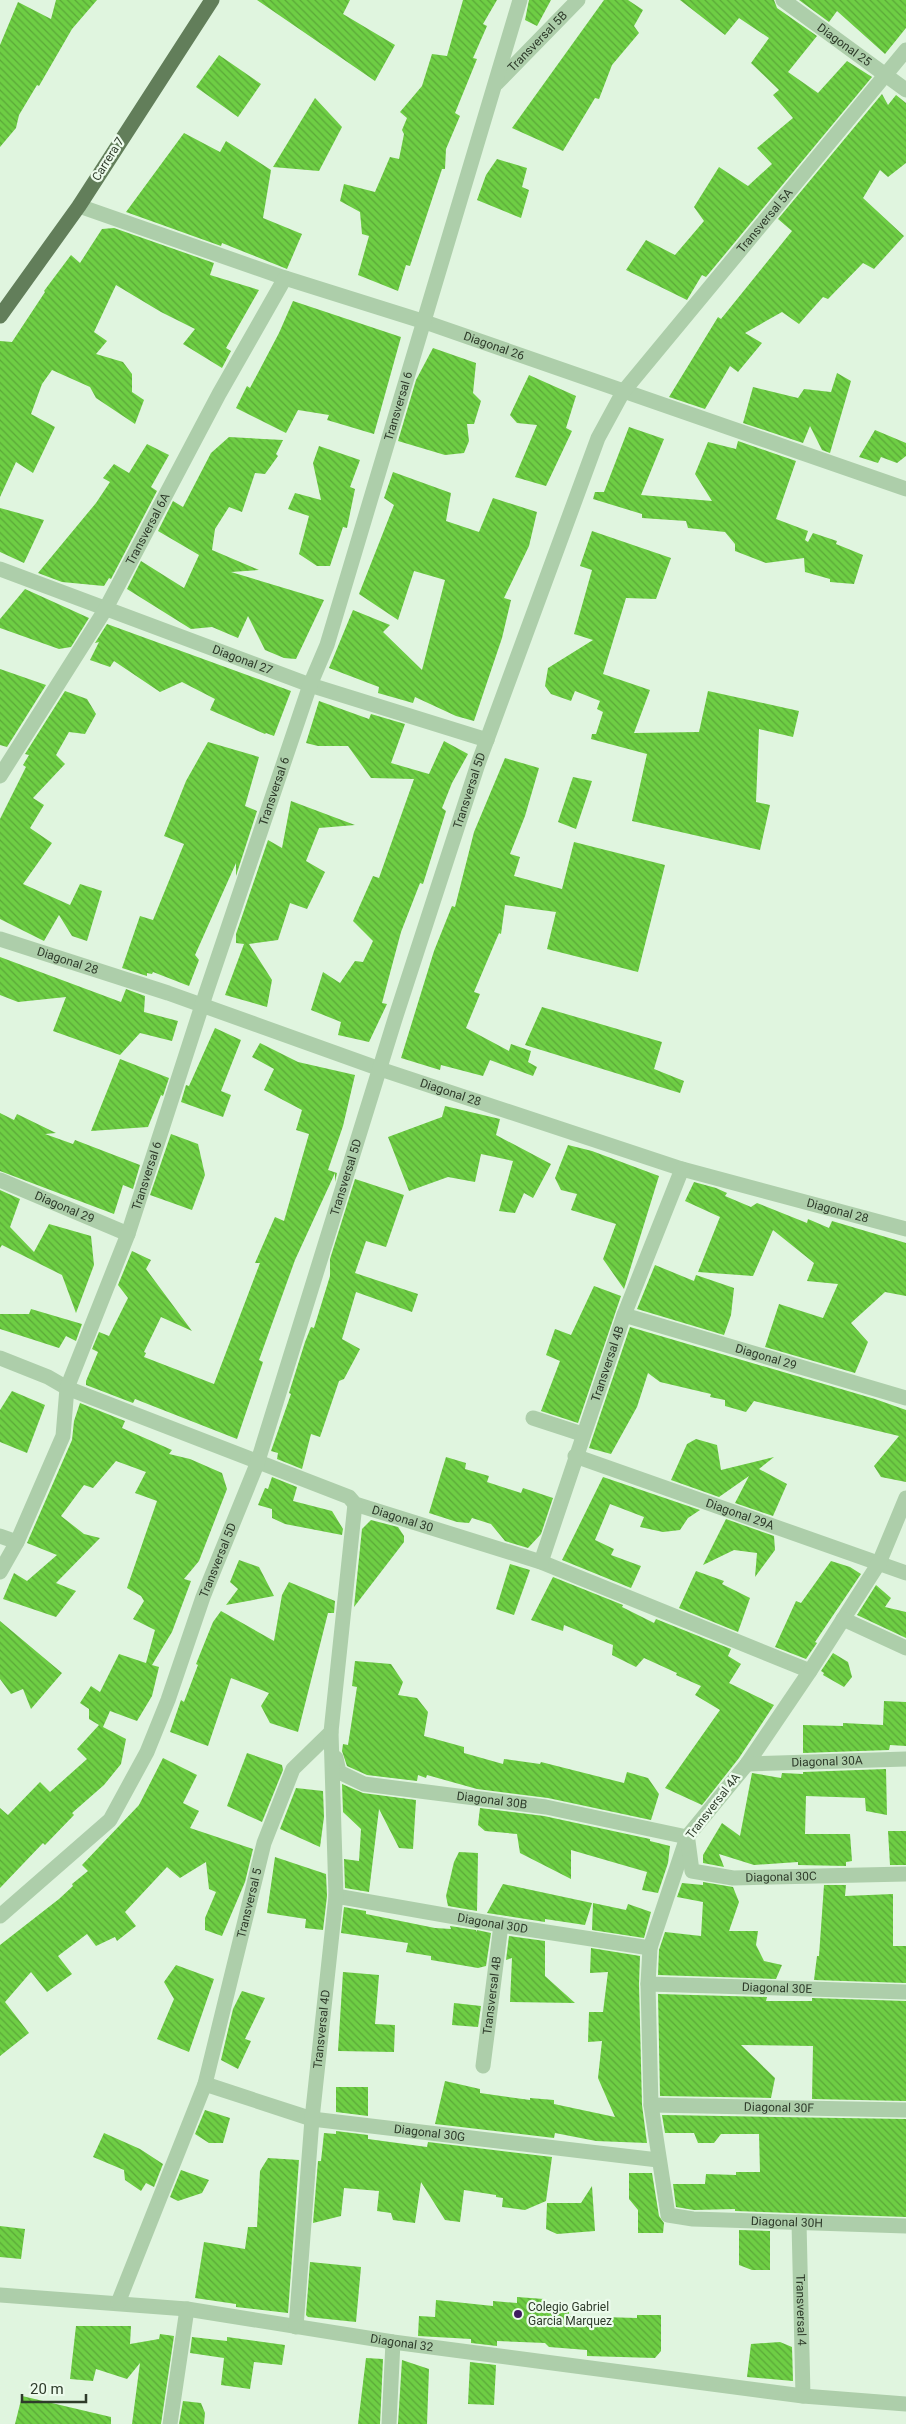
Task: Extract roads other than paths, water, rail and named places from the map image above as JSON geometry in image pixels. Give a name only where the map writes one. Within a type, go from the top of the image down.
[{"type":"main road","name":"Carrera 7","points":[[0,316],[79,206],[212,0]]},
{"type":"street","name":"Transversal 6","points":[[0,1572],[17,1542],[63,1436],[67,1388],[128,1234],[202,1005],[310,684],[327,645],[520,0]]},
{"type":"street","name":"Transversal 5B","points":[[496,84],[578,0]]},
{"type":"street","name":"Diagonal 25","points":[[783,0],[885,77],[906,90]]},
{"type":"street","name":"Transversal 5A","points":[[623,392],[906,50]]},
{"type":"street","name":"Diagonal 26","points":[[79,206],[285,278],[425,322],[906,489]]},
{"type":"street","name":"Transversal 6A","points":[[0,776],[105,610],[220,394],[285,278]]},
{"type":"street","name":"Transversal 5D","points":[[0,1916],[110,1820],[147,1752],[168,1700],[203,1597],[258,1464],[380,1069],[487,740],[598,438],[623,392]]},
{"type":"street","name":"Diagonal 27","points":[[0,569],[105,610],[310,684],[487,740]]},
{"type":"street","name":"Diagonal 28","points":[[0,939],[202,1005],[380,1069],[682,1169],[906,1230]]},
{"type":"street","name":"Transversal 4B","points":[[541,1562],[582,1434],[624,1315],[682,1169]]},
{"type":"street","name":"Diagonal 29","points":[[0,1180],[128,1234]]},
{"type":"street","name":"Diagonal 29","points":[[624,1315],[906,1398]]},
{"type":"street","name":"Diagonal 30","points":[[0,1358],[48,1377],[67,1388],[258,1464],[349,1497],[354,1504],[541,1562],[810,1672]]},
{"type":"street","points":[[532,1418],[582,1434]]},
{"type":"street","name":"Diagonal 29A","points":[[575,1456],[906,1573]]},
{"type":"street","name":"Transversal 4A","points":[[668,2215],[651,2105],[648,1984],[650,1948],[687,1837],[747,1764],[810,1672],[879,1564],[906,1498]]},
{"type":"street","points":[[331,1732],[354,1504]]},
{"type":"street","points":[[0,1536],[17,1542]]},
{"type":"street","points":[[844,1619],[906,1648]]},
{"type":"street","name":"Diagonal 30B","points":[[331,1732],[339,1772],[364,1784],[546,1807],[687,1837]]},
{"type":"street","name":"Transversal 4D","points":[[296,2327],[312,2118],[336,1896],[331,1732]]},
{"type":"street","name":"Transversal 5","points":[[118,2302],[205,2084],[264,1843],[293,1769],[331,1732]]},
{"type":"street","name":"Diagonal 30A","points":[[747,1764],[906,1759]]},
{"type":"street","name":"Diagonal 30C","points":[[687,1837],[692,1871],[733,1878],[906,1874]]},
{"type":"street","name":"Diagonal 30D","points":[[336,1896],[500,1925],[650,1948]]},
{"type":"street","name":"Transversal 4B","points":[[483,2066],[500,1925]]},
{"type":"street","name":"Diagonal 30E","points":[[648,1984],[906,1992]]},
{"type":"street","name":"Diagonal 30G","points":[[205,2084],[312,2118],[658,2160]]},
{"type":"street","name":"Diagonal 30F","points":[[651,2105],[906,2110]]},
{"type":"street","name":"Diagonal 30H","points":[[668,2215],[693,2219],[906,2226]]},
{"type":"street","name":"Transversal 4","points":[[799,2222],[803,2396]]},
{"type":"street","name":"Diagonal 32","points":[[0,2295],[118,2302],[188,2309],[393,2342],[803,2396],[906,2404]]},
{"type":"street","points":[[170,2424],[188,2309]]},
{"type":"street","points":[[389,2424],[393,2342]]},
{"type":"place","name":"Colegio Gabriel Garcia Marquez","points":[[518,2314]]}]
